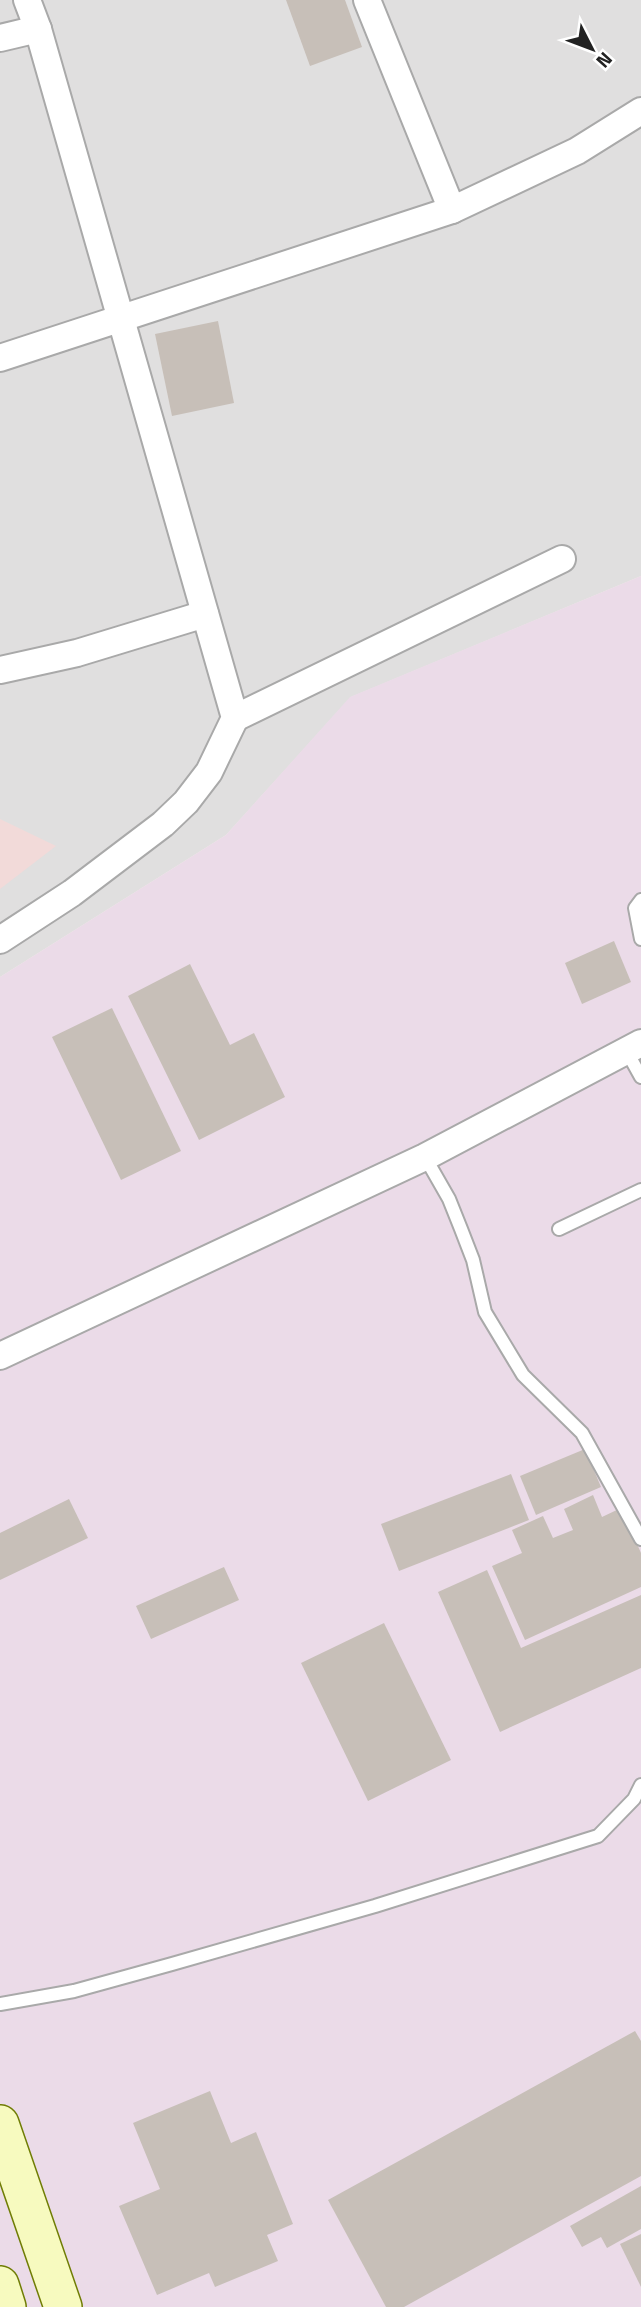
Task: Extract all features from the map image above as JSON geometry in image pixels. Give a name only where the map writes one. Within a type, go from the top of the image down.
[{"type":"main road","points":[[0,2124],[63,2307]]},
{"type":"main road","points":[[0,2285],[7,2307]]},
{"type":"street","points":[[27,0],[38,29],[235,718]]},
{"type":"street","points":[[367,0],[452,210]]},
{"type":"street","points":[[0,38],[38,29]]},
{"type":"street","points":[[0,358],[120,316],[452,210],[577,150],[641,111]]},
{"type":"street","points":[[0,940],[72,893],[178,810],[209,772],[235,718],[562,559]]},
{"type":"street","points":[[0,670],[77,653],[205,614]]},
{"type":"street","points":[[0,1356],[425,1157],[634,1047]]},
{"type":"lane","points":[[641,900],[635,908],[641,939]]},
{"type":"lane","points":[[634,1047],[641,1077]]},
{"type":"lane","points":[[425,1157],[457,1219],[473,1260],[485,1312],[523,1375],[582,1433],[641,1539]]},
{"type":"lane","points":[[559,1229],[641,1190]]},
{"type":"lane","points":[[0,2004],[74,1990],[185,1960],[375,1906],[598,1836],[634,1799],[641,1785]]},
{"type":"shaded area","points":[[0,0],[641,0],[641,576],[351,697],[226,835],[0,977]]},
{"type":"shaded area","points":[[641,576],[641,2307],[0,2307],[0,977],[226,835],[350,697]]},
{"type":"shaded area","points":[[0,819],[56,846],[0,889]]},
{"type":"building","points":[[286,0],[345,0],[362,47],[310,66]]},
{"type":"building","points":[[218,321],[234,403],[172,416],[155,334]]},
{"type":"building","points":[[614,941],[631,982],[582,1004],[565,963]]},
{"type":"building","points":[[190,964],[230,1045],[254,1033],[285,1097],[199,1140],[128,996]]},
{"type":"building","points":[[112,1008],[181,1151],[121,1180],[52,1037]]},
{"type":"building","points":[[585,1449],[601,1487],[536,1515],[520,1476]]},
{"type":"building","points":[[511,1474],[529,1520],[399,1571],[381,1524]]},
{"type":"building","points":[[593,1495],[602,1517],[621,1508],[641,1553],[641,1587],[525,1640],[492,1566],[522,1553],[512,1530],[543,1516],[553,1538],[573,1530],[564,1509]]},
{"type":"building","points":[[69,1499],[88,1538],[0,1580],[0,1533]]},
{"type":"building","points":[[224,1567],[239,1600],[151,1639],[136,1606]]},
{"type":"building","points":[[487,1570],[521,1648],[641,1595],[641,1668],[500,1732],[438,1592]]},
{"type":"building","points":[[384,1623],[451,1760],[368,1801],[301,1663]]},
{"type":"building","points":[[635,2031],[641,2041],[641,2176],[404,2307],[386,2307],[328,2200]]},
{"type":"building","points":[[210,2091],[231,2143],[256,2132],[293,2224],[267,2235],[278,2261],[215,2287],[209,2273],[157,2295],[119,2206],[160,2189],[133,2123]]},
{"type":"building","points":[[641,2186],[641,2229],[607,2248],[601,2237],[582,2247],[570,2226]]},
{"type":"building","points":[[641,2234],[641,2287],[620,2244]]}]
